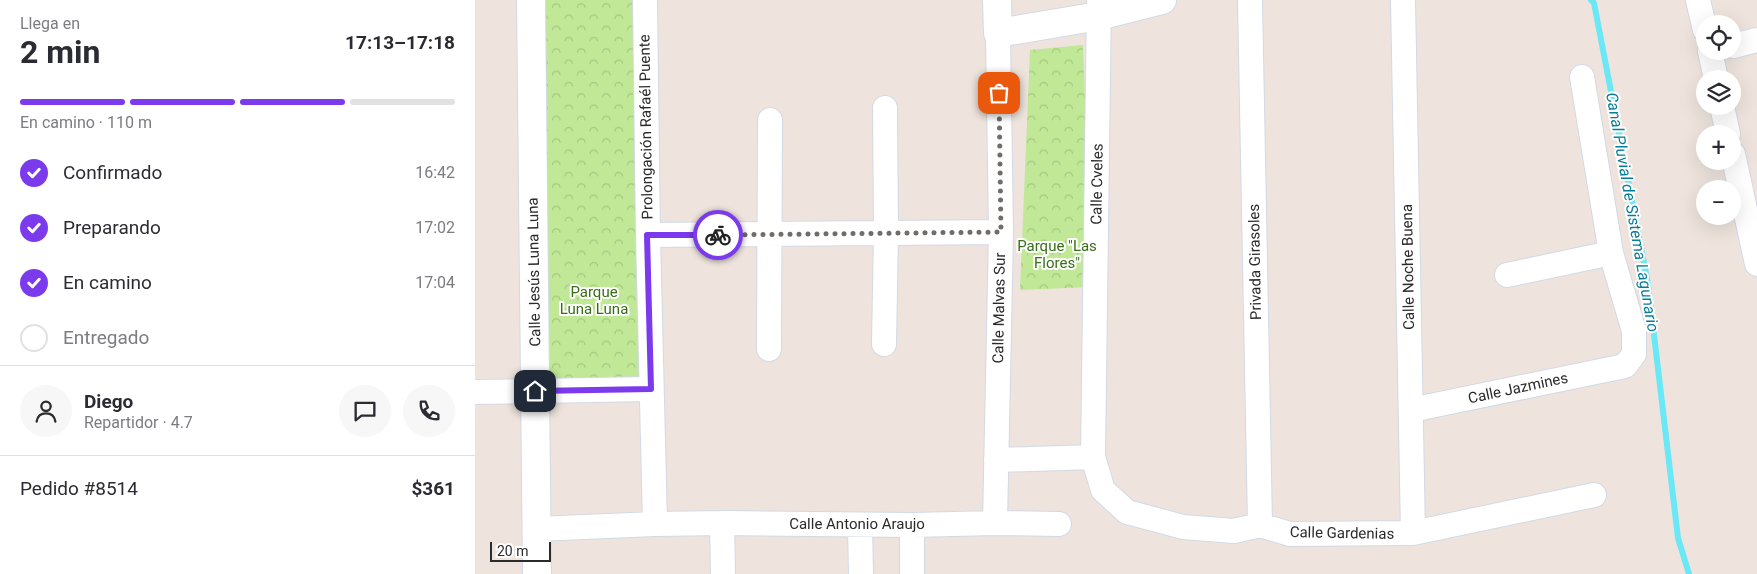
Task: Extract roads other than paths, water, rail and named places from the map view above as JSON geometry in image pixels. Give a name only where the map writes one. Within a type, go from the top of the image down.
[{"type":"street","name":"Calle Jesús Luna Luna","points":[[531,0],[537,574]]},
{"type":"street","name":"Prolongación Rafaél Puente","points":[[645,0],[647,235],[655,524]]},
{"type":"street","points":[[997,0],[998,34],[1099,8],[1163,0]]},
{"type":"street","name":"Privada Girasoles","points":[[1250,0],[1260,525]]},
{"type":"street","name":"Calle Noche Buena","points":[[1403,0],[1413,534]]},
{"type":"street","points":[[1698,0],[1702,15]]},
{"type":"street","name":"Calle Cveles","points":[[1093,457],[1099,8]]},
{"type":"street","name":"Calle Malvas Sur","points":[[995,523],[1001,232],[998,34]]},
{"type":"street","points":[[1741,44],[1757,40]]},
{"type":"street","points":[[1507,275],[1611,253],[1582,77]]},
{"type":"street","points":[[884,344],[886,233],[885,108]]},
{"type":"street","points":[[769,349],[770,120]]},
{"type":"street","points":[[1738,170],[1751,207],[1757,264]]},
{"type":"street","points":[[647,235],[1001,232]]},
{"type":"street","name":"Calle Jazmines","points":[[1411,410],[1625,366],[1634,354],[1634,331],[1611,253]]},
{"type":"street","points":[[475,392],[651,389]]},
{"type":"street","points":[[997,460],[1093,457]]},
{"type":"street","name":"Calle Gardenias","points":[[1093,457],[1103,490],[1127,512],[1183,527],[1234,531],[1260,525],[1290,534],[1413,534],[1593,495]]},
{"type":"street","points":[[723,522],[723,574]]},
{"type":"street","name":"Calle Antonio Araujo","points":[[537,529],[723,522],[860,525],[1059,524]]},
{"type":"street","points":[[860,525],[861,574]]},
{"type":"street","points":[[912,525],[912,574]]},
{"type":"waterway","name":"Canal Pluvial de Sistema Lagunario","points":[[1591,0],[1594,3],[1648,284],[1678,538],[1689,574]]},
{"type":"park label","name":"Parque \"Las Flores\"","points":[[1057,254]]},
{"type":"park label","name":"Parque Luna Luna","points":[[594,300]]}]
